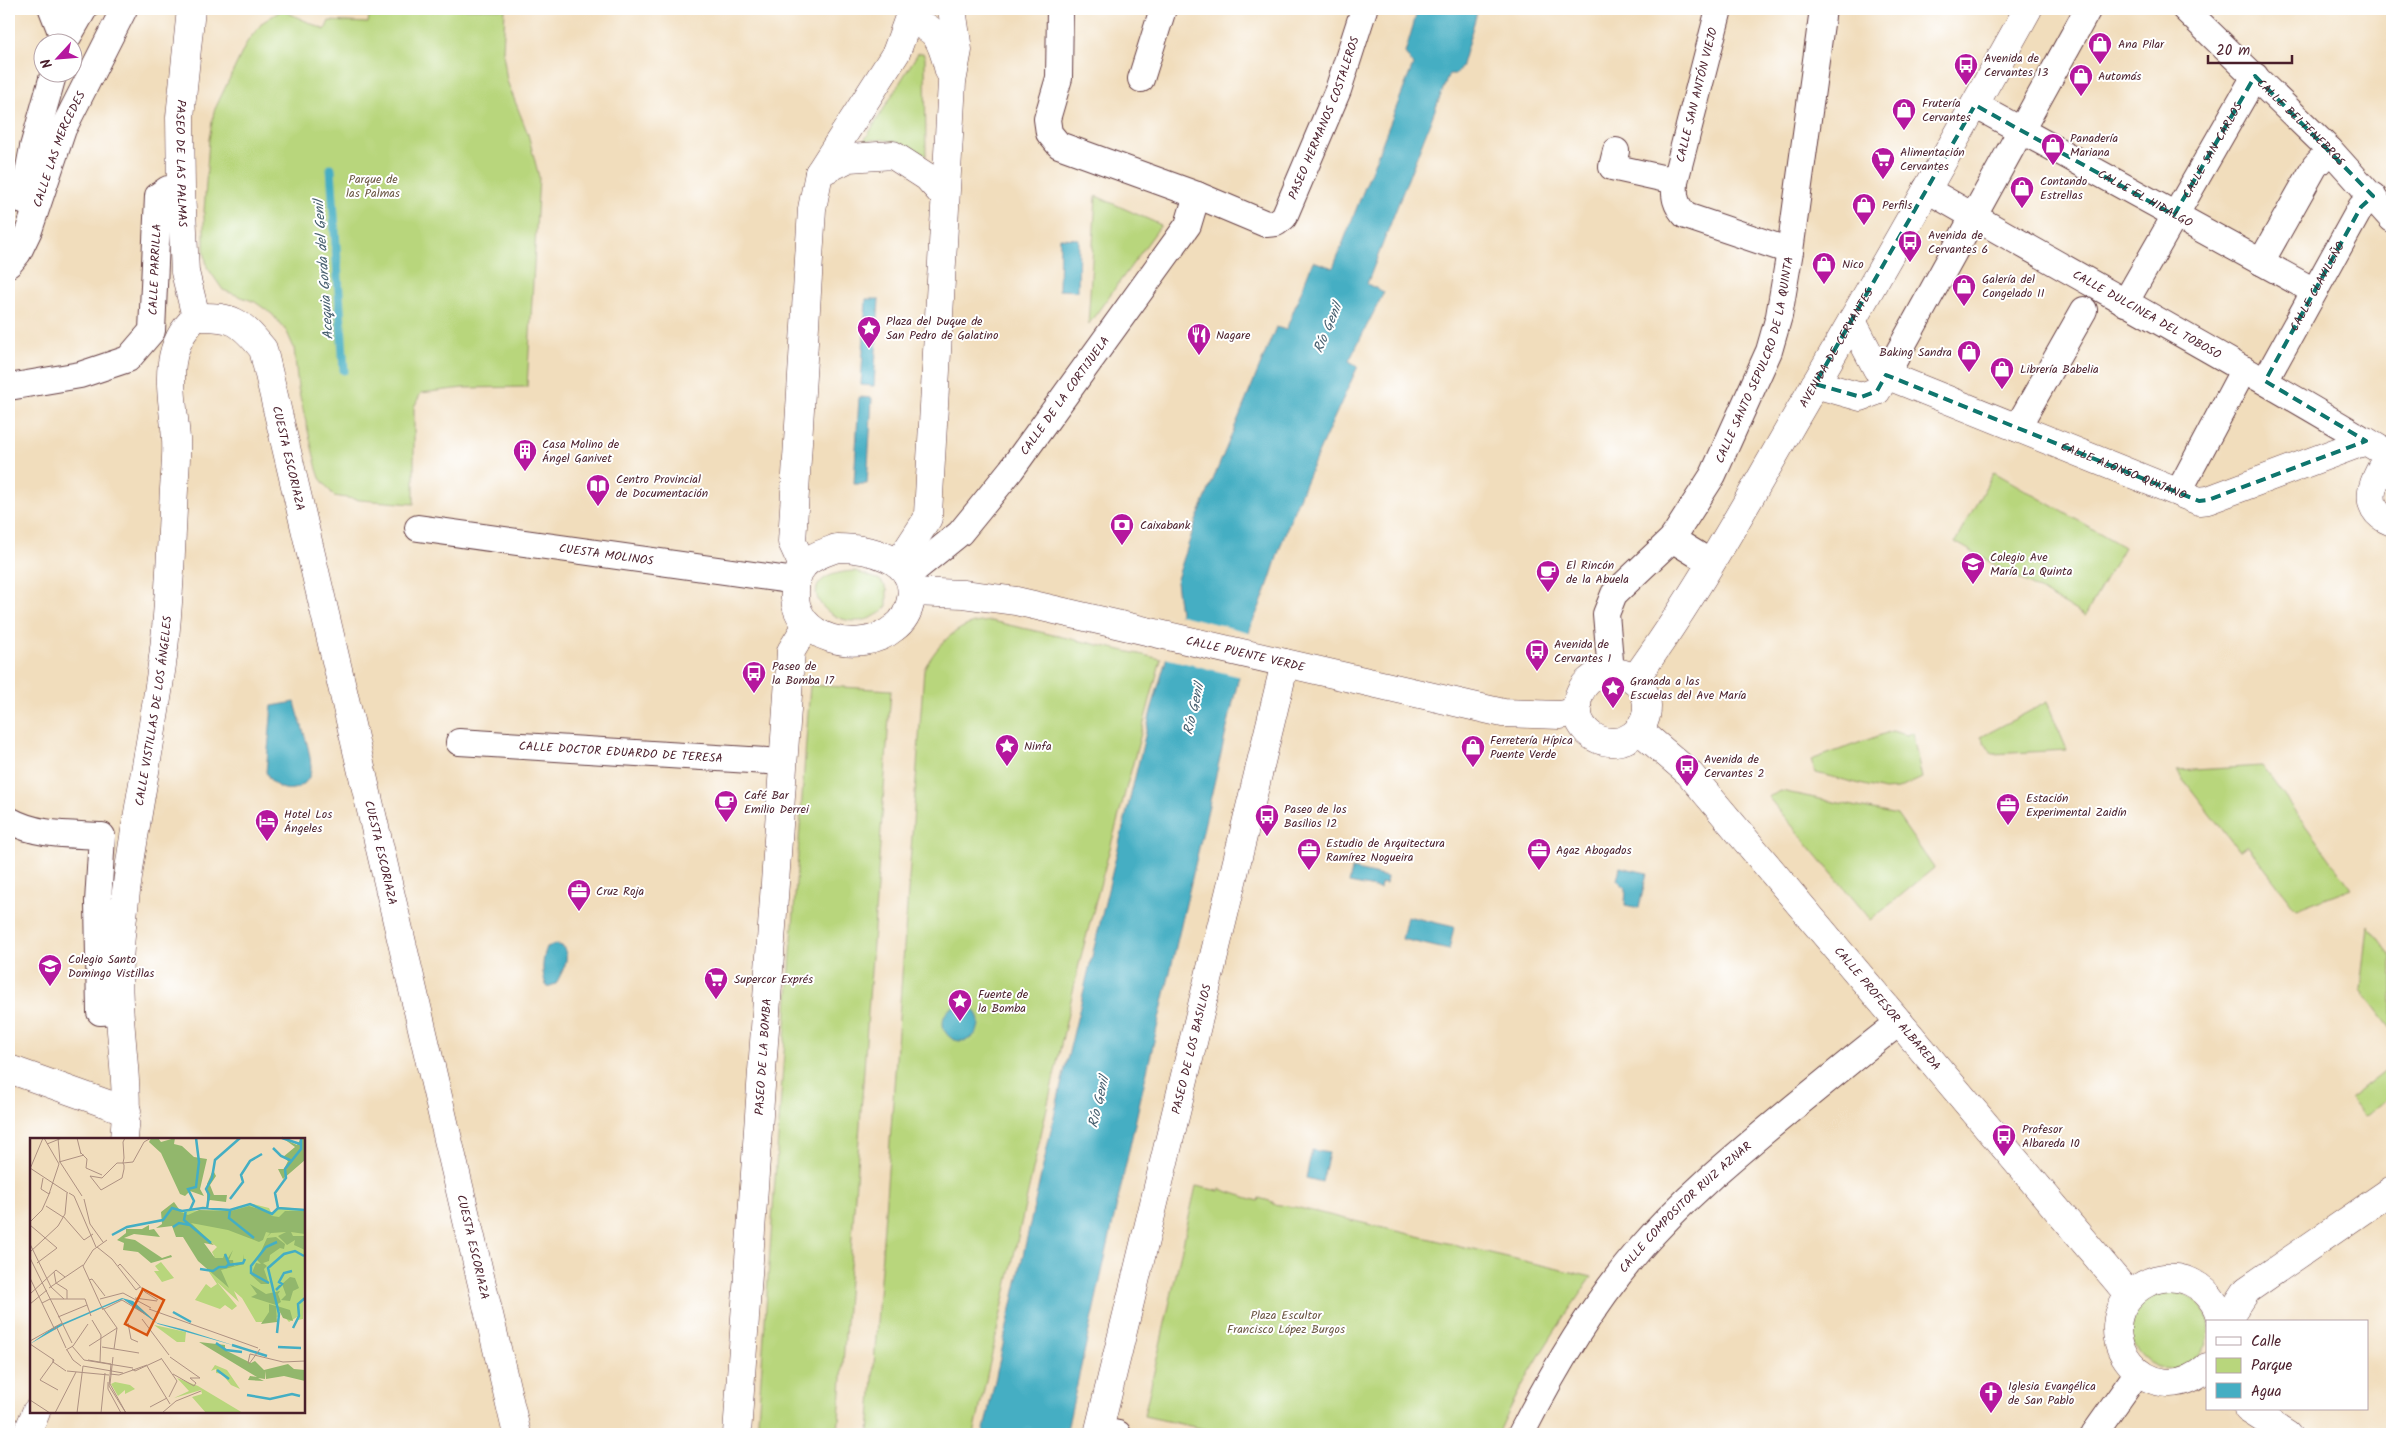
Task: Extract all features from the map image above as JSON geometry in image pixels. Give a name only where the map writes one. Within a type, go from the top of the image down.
[{"type":"main road","name":"PASEO DE LAS PALMAS","points":[[191,9],[180,117],[181,190],[185,272],[196,317]]},
{"type":"main road","points":[[952,9],[958,50],[952,82],[928,518],[906,578],[909,611],[895,628],[879,638],[863,642],[839,641],[823,637],[807,625],[794,601],[799,573],[792,542],[793,495],[812,209],[820,173],[896,53],[910,15],[941,41],[952,82]]},
{"type":"main road","name":"AVENIDA DE CERVANTES","points":[[1623,676],[1679,617],[1712,563],[1852,321],[2028,9]]},
{"type":"main road","points":[[820,173],[849,158],[893,155],[927,176],[945,198]]},
{"type":"main road","name":"CUESTA ESCORIAZA","points":[[196,317],[220,316],[244,326],[263,349],[517,1434]]},
{"type":"main road","name":"CALLE VISTILLAS DE LOS ÁNGELES","points":[[124,1138],[127,1111],[118,1011],[119,960],[128,876],[164,646],[176,458],[170,372],[174,347],[184,328],[196,317]]},
{"type":"main road","name":"CALLE ALONSO QUIJANO","points":[[1852,321],[1877,369],[1886,375],[2199,501],[2208,500],[2383,448]]},
{"type":"main road","points":[[1816,384],[1861,397],[1877,391],[1886,375]]},
{"type":"main road","points":[[2383,448],[2371,495],[2384,516]]},
{"type":"main road","points":[[799,573],[819,555],[838,548],[859,548],[873,552],[906,578]]},
{"type":"main road","name":"CALLE PUENTE VERDE","points":[[906,578],[963,594],[1016,601],[1503,713],[1560,715],[1578,711]]},
{"type":"main road","name":"PASEO DE LA BOMBA","points":[[737,1434],[791,651],[807,625]]},
{"type":"main road","name":"PASEO DE LOS BASILIOS","points":[[1105,1433],[1285,663]]},
{"type":"main road","points":[[1623,676],[1640,686],[1647,704],[1647,713],[1639,730],[1624,740],[1606,742],[1588,732],[1581,723],[1578,702],[1585,684],[1592,678],[1623,676]]},
{"type":"main road","name":"CALLE PROFESOR ALBAREDA","points":[[1639,730],[1689,774],[2129,1295]]},
{"type":"main road","points":[[9,1069],[127,1111]]},
{"type":"main road","points":[[2227,1320],[2247,1290],[2392,1190]]},
{"type":"main road","points":[[2206,1368],[2200,1374],[2196,1385],[2151,1380],[2128,1363],[2121,1351],[2117,1334],[2118,1319],[2129,1295],[2146,1283],[2161,1278],[2178,1278],[2193,1283],[2204,1290],[2218,1308],[2221,1320]]},
{"type":"main road","points":[[2204,1290],[2247,1290]]},
{"type":"main road","points":[[2250,1410],[2287,1434]]},
{"type":"main road","points":[[27,1434],[36,1413]]},
{"type":"street","points":[[52,9],[61,32]]},
{"type":"street","points":[[71,32],[84,9]]},
{"type":"street","name":"CALLE LAS MERCEDES","points":[[9,264],[18,253],[29,230],[63,129],[124,9]]},
{"type":"street","points":[[1060,9],[1059,78],[1047,119],[1049,133],[1059,145],[1197,195]]},
{"type":"street","points":[[1141,79],[1163,9]]},
{"type":"street","name":"PASEO HERMANOS COSTALEROS","points":[[1197,195],[1266,224],[1276,223],[1284,217],[1338,90],[1364,9]]},
{"type":"street","name":"CALLE SAN ANTÓN VIEJO","points":[[1719,9],[1675,181],[1674,195],[1677,207],[1686,216],[1790,251]]},
{"type":"street","name":"CALLE SANTO SEPULCRO DE LA QUINTA","points":[[1623,676],[1606,614],[1614,594],[1672,539],[1713,475],[1769,351],[1778,316],[1790,251],[1823,9]]},
{"type":"street","points":[[1886,375],[2088,9]]},
{"type":"street","name":"CALLE BELTENEBROS","points":[[2185,9],[2330,150],[2392,219]]},
{"type":"street","name":"CALLE SAN CARLOS","points":[[2125,303],[2174,215],[2256,76]]},
{"type":"street","points":[[35,208],[22,200],[33,147],[51,82]]},
{"type":"street","name":"CALLE EL HIDALGO","points":[[1975,105],[2314,291]]},
{"type":"street","points":[[2261,262],[2310,173],[2330,150]]},
{"type":"street","points":[[1616,151],[1612,167],[1675,181]]},
{"type":"street","name":"CALLE PARRILLA","points":[[9,387],[80,374],[128,359],[152,331],[158,196],[168,189],[181,190]]},
{"type":"street","name":"CALLE DULCINEA DEL TOBOSO","points":[[1926,189],[2383,448]]},
{"type":"street","name":"CALLE DE LA CORTIJUELA","points":[[906,578],[960,533],[1011,470],[1188,225],[1197,195]]},
{"type":"street","name":"CALLE CLAVILEÑO","points":[[2178,493],[2255,375],[2314,291],[2361,207],[2373,196]]},
{"type":"street","points":[[2017,428],[2084,310]]},
{"type":"street","name":"CUESTA MOLINOS","points":[[418,528],[799,573]]},
{"type":"street","points":[[1672,539],[1712,563]]},
{"type":"street","name":"CALLE DOCTOR EDUARDO DE TERESA","points":[[459,742],[783,762]]},
{"type":"street","points":[[9,820],[20,826],[43,832],[102,836],[98,902],[100,1012],[118,1011]]},
{"type":"street","name":"CALLE COMPOSITOR RUIZ AZNAR","points":[[1520,1434],[1543,1391],[1602,1299],[1638,1252],[1672,1214],[1728,1162],[1900,1022]]},
{"type":"street","points":[[2094,1434],[2138,1372]]},
{"type":"highlighted area","points":[[2255,76],[2373,196],[2361,207],[2265,381],[2366,441],[2208,500],[2199,501],[1886,375],[1877,391],[1861,397],[1815,384],[1975,105],[2174,215]]},
{"type":"green space","name":"Parque de las Palmas","points":[[370,9],[505,9],[503,52],[507,81],[528,134],[539,177],[527,387],[463,388],[421,393],[414,407],[414,504],[334,496],[320,478],[317,469],[298,388],[294,348],[287,332],[272,314],[255,302],[223,290],[207,267],[204,249],[204,212],[209,139],[214,111],[247,42],[263,22],[282,10],[325,30],[329,21],[368,23]]},
{"type":"green space","points":[[918,53],[923,53],[925,57],[926,156],[896,142],[881,140],[864,141]]},
{"type":"green space","points":[[1096,196],[1161,225],[1088,325]]},
{"type":"green space","points":[[1994,472],[2124,547],[2085,616],[1955,542]]},
{"type":"green space","points":[[855,571],[880,580],[887,589],[887,606],[870,618],[853,621],[836,617],[824,608],[817,596],[818,585],[830,576]]},
{"type":"green space","points":[[991,621],[1161,659],[1080,960],[974,1434],[869,1434],[924,669],[937,649],[954,633],[970,624]]},
{"type":"green space","points":[[810,685],[891,690],[838,1434],[757,1434]]},
{"type":"green space","points":[[2047,702],[2067,750],[1992,754],[1981,737]]},
{"type":"green space","points":[[1892,731],[1907,735],[1912,732],[1922,778],[1898,789],[1884,790],[1816,773],[1811,760]]},
{"type":"green space","points":[[2262,766],[2351,888],[2296,909],[2247,845],[2239,851],[2177,771]]},
{"type":"green space","points":[[1781,791],[1897,815],[1934,868],[1871,920],[1768,797]]},
{"type":"green space","points":[[2368,925],[2392,957],[2392,1030],[2361,990]]},
{"type":"green space","points":[[2392,1065],[2392,1094],[2364,1116],[2350,1098]]},
{"type":"green space","name":"Plaza Escultor Francisco López Burgos","points":[[1196,1186],[1219,1191],[1220,1189],[1258,1201],[1259,1198],[1273,1202],[1273,1204],[1295,1207],[1592,1277],[1541,1353],[1518,1393],[1498,1434],[1227,1434],[1144,1416]]},
{"type":"green space","points":[[2170,1291],[2185,1294],[2198,1302],[2206,1315],[2206,1345],[2198,1358],[2185,1366],[2170,1369],[2155,1366],[2142,1358],[2134,1345],[2131,1330],[2134,1315],[2142,1302],[2155,1294]]},
{"type":"water","name":"Río Genil","points":[[1418,9],[1478,9],[1461,68],[1456,74],[1449,74],[1367,284],[1384,292],[1349,361],[1358,366],[1303,489],[1286,531],[1262,602],[1251,625],[1140,1101],[1066,1434],[983,1434],[1062,1081],[1151,711],[1180,612],[1176,582],[1196,521],[1276,327],[1286,330],[1313,261],[1333,268],[1413,65],[1405,53]]},
{"type":"water","points":[[1060,238],[1079,239],[1078,291],[1059,290]]},
{"type":"water","points":[[866,299],[879,299],[874,386],[861,385]]},
{"type":"water","points":[[859,397],[872,398],[867,484],[854,484]]},
{"type":"water","points":[[295,702],[307,743],[311,767],[310,775],[306,782],[293,789],[286,789],[278,787],[271,781],[266,772],[272,706]]},
{"type":"water","points":[[1620,867],[1647,873],[1639,908],[1625,905],[1626,888],[1617,880]]},
{"type":"water","points":[[1352,869],[1387,877],[1386,884],[1381,883],[1380,889],[1349,883]]},
{"type":"water","points":[[1407,916],[1454,927],[1449,950],[1402,939]]},
{"type":"water","points":[[555,944],[562,946],[565,951],[566,960],[556,984],[547,987],[543,972],[544,957],[547,947]]},
{"type":"water","name":"Fuente de la Bomba","points":[[961,1005],[968,1006],[974,1010],[978,1016],[978,1030],[974,1036],[968,1040],[961,1041],[954,1040],[948,1036],[944,1030],[943,1023],[944,1016],[948,1010],[954,1006]]},
{"type":"water","points":[[1312,1150],[1329,1153],[1322,1182],[1306,1178]]},
{"type":"pier","points":[[1177,614],[1252,633],[1241,677],[1165,658]]},
{"type":"waterway","name":"Acequia Gorda del Genil","points":[[331,168],[344,370]]},
{"type":"place","name":"Ana Pilar","points":[[2100,65]]},
{"type":"place","name":"Avenida de Cervantes 13","points":[[1966,86]]},
{"type":"place","name":"Automás","points":[[2081,97]]},
{"type":"place","name":"Frutería Cervantes","points":[[1904,131]]},
{"type":"place","name":"Panadería Mariana","points":[[2053,166]]},
{"type":"place","name":"Alimentación Cervantes","points":[[1883,180]]},
{"type":"place","name":"Contando Estrellas","points":[[2022,209]]},
{"type":"place","name":"Perfils","points":[[1864,226]]},
{"type":"place","name":"Avenida de Cervantes 6","points":[[1910,263]]},
{"type":"place","name":"Nico","points":[[1824,285]]},
{"type":"place","name":"Galería del Congelado II","points":[[1964,307]]},
{"type":"place","name":"Plaza del Duque de San Pedro de Galatino","points":[[869,349]]},
{"type":"place","name":"Nagare","points":[[1199,356]]},
{"type":"place","name":"Baking Sandra","points":[[1969,373]]},
{"type":"place","name":"Librería Babelia","points":[[2002,390]]},
{"type":"place","name":"Casa Molino de Ángel Ganivet","points":[[525,472]]},
{"type":"place","name":"Centro Provincial de Documentación","points":[[598,507]]},
{"type":"place","name":"Caixabank","points":[[1122,546]]},
{"type":"place","name":"Colegio Ave María La Quinta","points":[[1973,585]]},
{"type":"place","name":"El Rincón de la Abuela","points":[[1548,593]]},
{"type":"place","name":"Avenida de Cervantes 1","points":[[1537,672]]},
{"type":"place","name":"Paseo de la Bomba 17","points":[[754,694]]},
{"type":"place","name":"Granada a las Escuelas del Ave María","points":[[1613,709]]},
{"type":"place","name":"Ninfa","points":[[1007,767]]},
{"type":"place","name":"Ferretería Hípica Puente Verde","points":[[1473,768]]},
{"type":"place","name":"Avenida de Cervantes 2","points":[[1687,787]]},
{"type":"place","name":"Café Bar Emilio Derrei","points":[[726,823]]},
{"type":"place","name":"Estación Experimental Zaidín","points":[[2008,826]]},
{"type":"place","name":"Paseo de los Basilios 12","points":[[1267,837]]},
{"type":"place","name":"Hotel Los Ángeles","points":[[267,842]]},
{"type":"place","name":"Estudio de Arquitectura Ramírez Nogueira","points":[[1309,871]]},
{"type":"place","name":"Agaz Abogados","points":[[1539,871]]},
{"type":"place","name":"Cruz Roja","points":[[579,912]]},
{"type":"place","name":"Colegio Santo Domingo Vistillas","points":[[50,987]]},
{"type":"place","name":"Supercor Exprés","points":[[716,1000]]},
{"type":"place","name":"Fuente de la Bomba","points":[[960,1022]]},
{"type":"place","name":"Profesor Albareda 10","points":[[2004,1157]]},
{"type":"place","name":"Iglesia Evangélica de San Pablo","points":[[1991,1414]]}]
